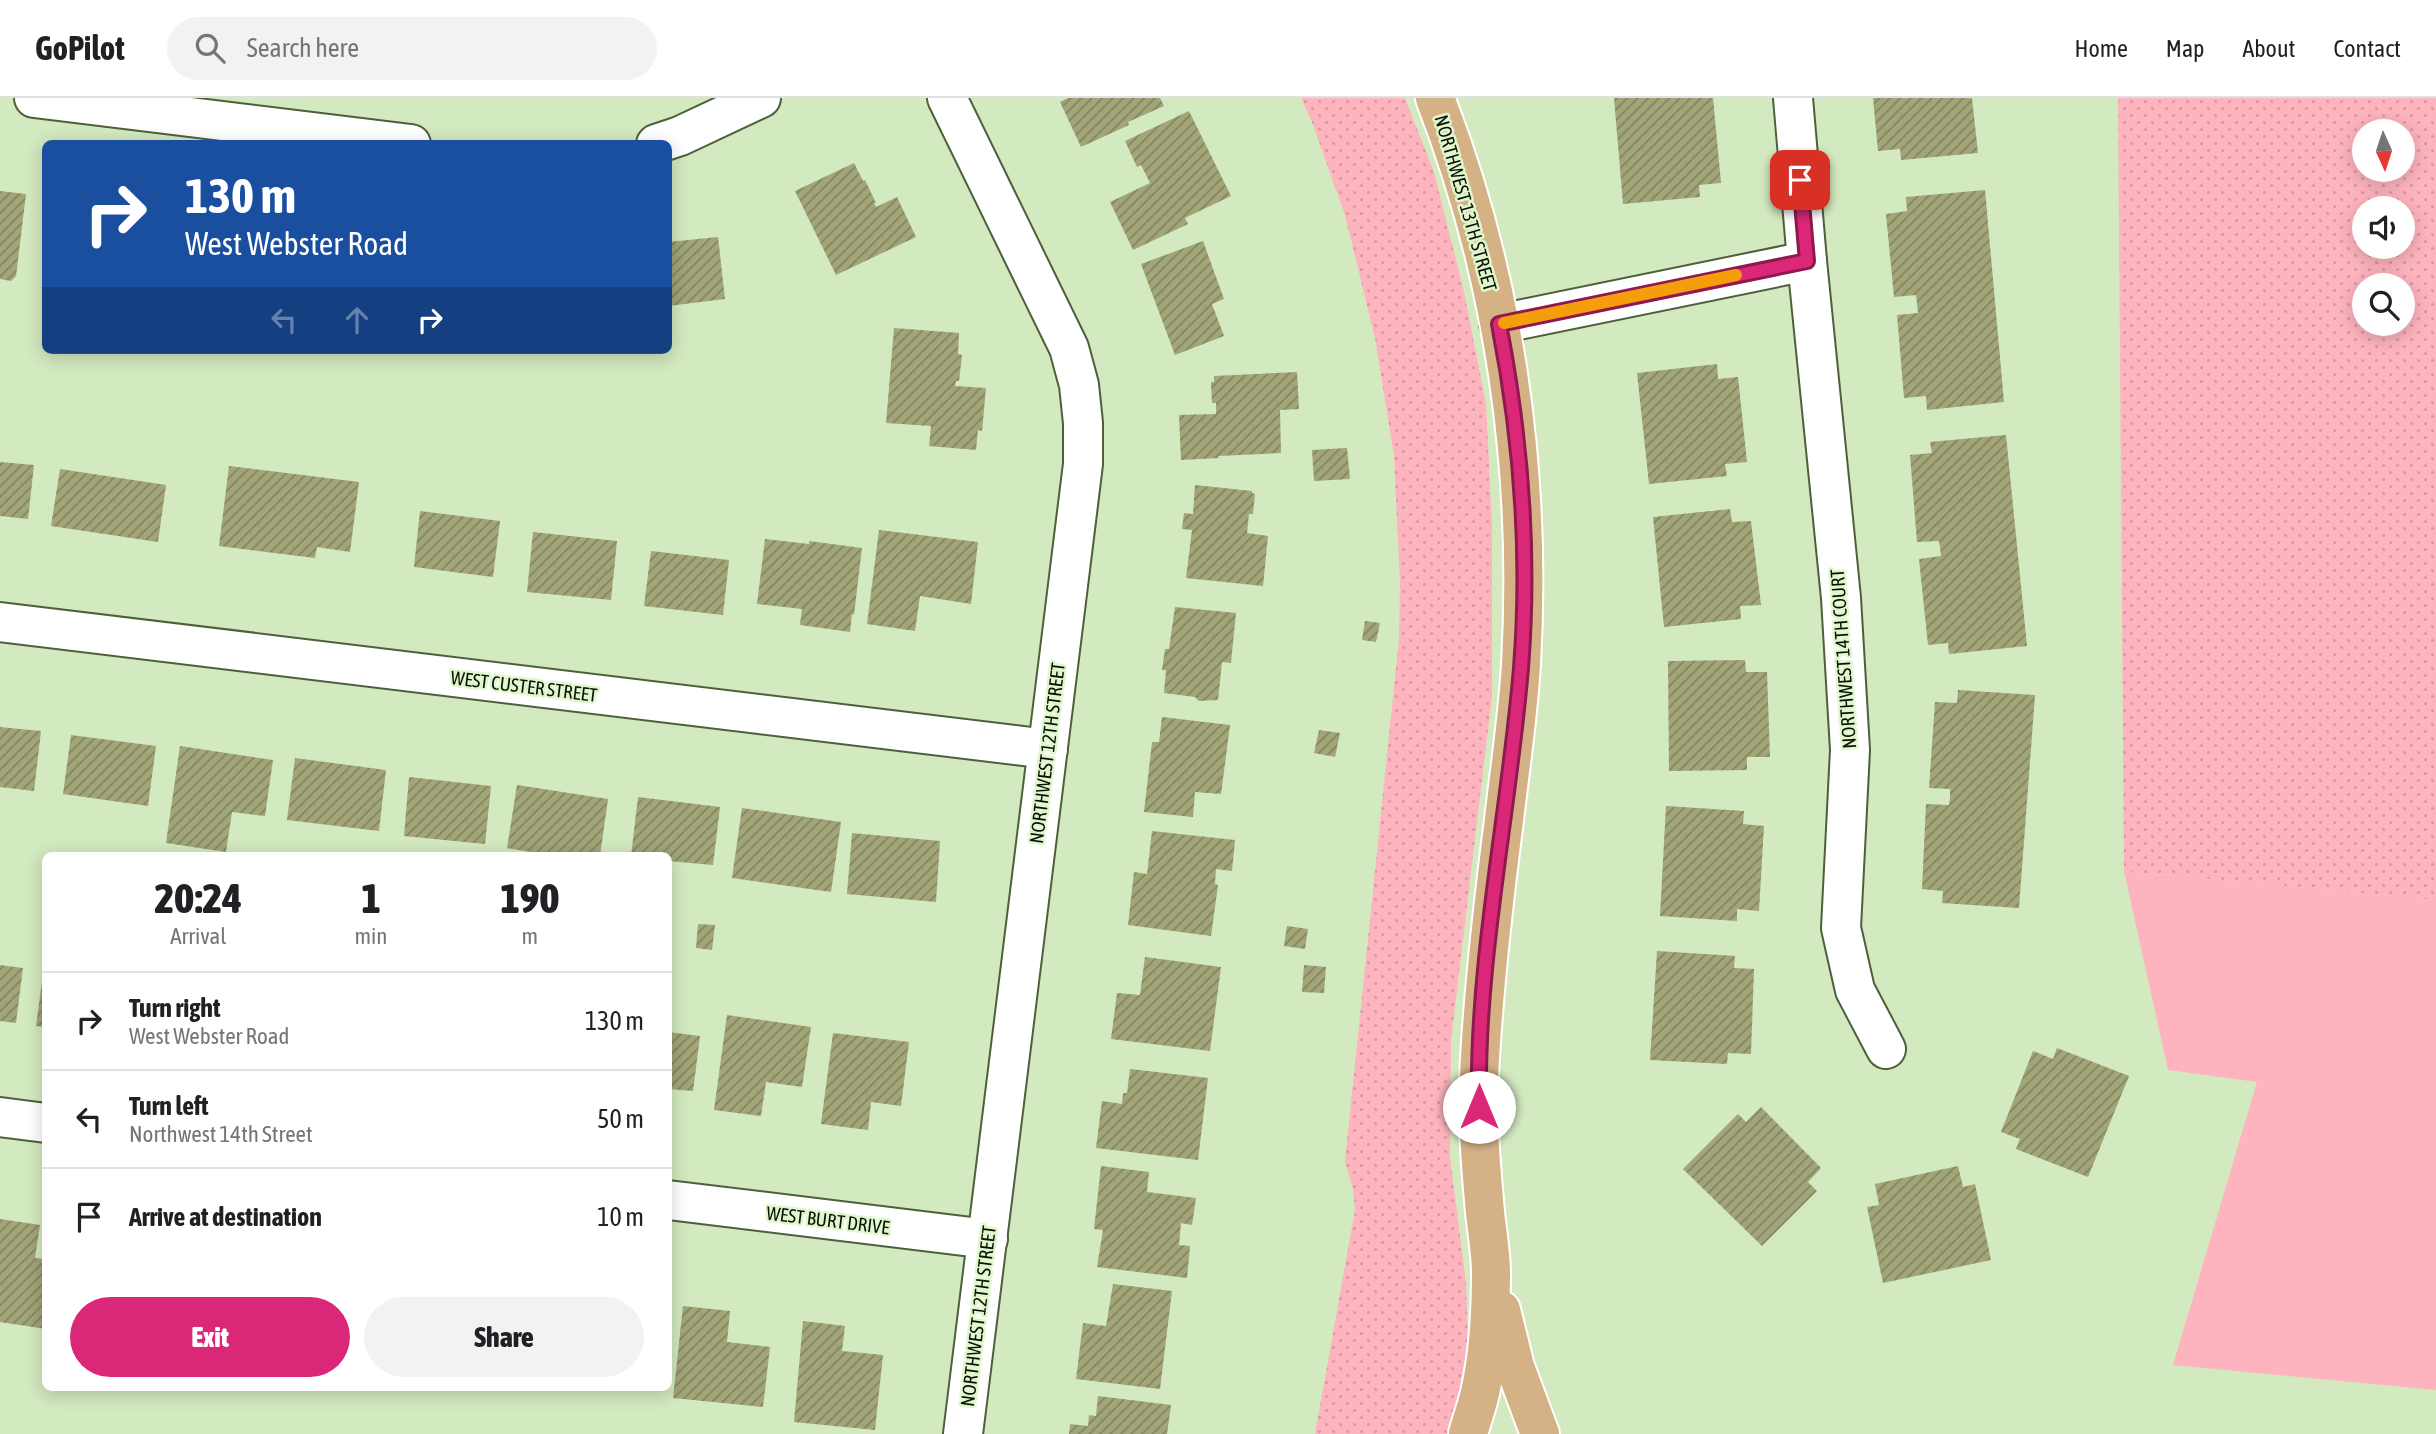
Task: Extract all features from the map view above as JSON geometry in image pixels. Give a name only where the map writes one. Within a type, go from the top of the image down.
[{"type":"main road","name":"NORTHWEST 13TH STREET","points":[[1435,98],[1453,144],[1486,257],[1509,374],[1522,486],[1521,666],[1492,915],[1479,1082],[1480,1157],[1491,1270],[1489,1338],[1481,1388],[1468,1434]]},
{"type":"main road","name":"NORTHWEST 13TH STREET","points":[[1491,1270],[1515,1367],[1540,1434]]},
{"type":"street","points":[[34,98],[378,140]]},
{"type":"street","points":[[668,140],[761,98]]},
{"type":"street","name":"NORTHWEST 12TH STREET","points":[[947,98],[1069,348],[1079,385],[1083,423],[1083,464],[963,1434]]},
{"type":"street","name":"NORTHWEST 14TH COURT","points":[[1793,98],[1841,598],[1849,737],[1841,928],[1855,990],[1886,1049]]},
{"type":"street","points":[[1499,324],[1807,261]]},
{"type":"street","name":"WEST CUSTER STREET","points":[[0,622],[1048,749]]},
{"type":"street","points":[[0,1118],[42,1123]]},
{"type":"street","name":"WEST BURT DRIVE","points":[[672,1200],[988,1239]]},
{"type":"shaded area","points":[[1301,98],[1405,98],[1434,172],[1464,292],[1486,404],[1492,527],[1492,696],[1451,1040],[1450,1157],[1466,1283],[1468,1343],[1458,1409],[1448,1434],[1315,1434],[1355,1210],[1353,1189],[1345,1161],[1399,639],[1400,583],[1394,456],[1375,338],[1345,215]]},
{"type":"shaded area","points":[[2118,98],[2436,98],[2436,900],[2124,871]]},
{"type":"shaded area","points":[[2124,871],[2436,900],[2436,1390],[2173,1365],[2257,1082],[2168,1070]]},
{"type":"building","points":[[1068,98],[1160,98],[1164,106],[1081,147],[1060,102]]},
{"type":"building","points":[[1614,98],[1713,98],[1721,183],[1699,185],[1700,197],[1623,204]]},
{"type":"building","points":[[1873,98],[1972,98],[1978,153],[1901,160],[1900,149],[1878,151]]},
{"type":"building","points":[[1189,111],[1231,196],[1185,218],[1188,224],[1133,250],[1110,202],[1150,183],[1141,165],[1137,167],[1125,141]]},
{"type":"building","points":[[854,163],[863,181],[865,180],[876,207],[897,197],[916,237],[836,275],[795,191]]},
{"type":"building","points":[[1985,190],[2004,402],[1927,410],[1926,396],[1904,398],[1897,315],[1918,313],[1916,295],[1894,297],[1886,214],[1907,211],[1906,197]]},
{"type":"building","points":[[0,191],[26,194],[16,276],[11,281],[0,279]]},
{"type":"building","points":[[718,237],[725,299],[672,306],[672,242]]},
{"type":"building","points":[[1203,241],[1224,299],[1212,304],[1224,336],[1175,355],[1141,264]]},
{"type":"building","points":[[894,328],[959,333],[958,354],[962,355],[959,381],[956,381],[955,386],[986,388],[982,431],[978,430],[976,450],[929,446],[931,426],[886,423]]},
{"type":"building","points":[[1717,364],[1718,379],[1738,377],[1747,462],[1725,464],[1727,476],[1649,484],[1637,373]]},
{"type":"building","points":[[1297,372],[1299,409],[1280,410],[1281,453],[1181,460],[1179,415],[1216,414],[1216,403],[1212,403],[1211,382],[1214,382],[1214,376]]},
{"type":"building","points":[[2006,435],[2027,646],[1949,654],[1948,643],[1928,645],[1919,559],[1941,556],[1939,541],[1917,542],[1910,455],[1932,453],[1930,442]]},
{"type":"building","points":[[1347,448],[1350,479],[1314,481],[1312,450]]},
{"type":"building","points":[[0,462],[34,465],[28,519],[0,516]]},
{"type":"building","points":[[229,466],[359,482],[350,552],[317,547],[315,558],[219,546]]},
{"type":"building","points":[[60,469],[166,485],[158,542],[51,526]]},
{"type":"building","points":[[1195,485],[1252,491],[1255,494],[1247,533],[1268,536],[1263,586],[1186,578],[1192,530],[1182,529],[1184,513],[1193,514]]},
{"type":"building","points":[[1730,509],[1732,522],[1751,521],[1761,605],[1740,606],[1741,619],[1664,627],[1653,517]]},
{"type":"building","points":[[420,511],[500,521],[493,577],[414,567]]},
{"type":"building","points":[[879,530],[978,542],[971,604],[920,596],[915,631],[867,624]]},
{"type":"building","points":[[533,532],[617,541],[611,600],[527,592]]},
{"type":"building","points":[[765,539],[862,548],[850,632],[800,625],[802,609],[757,604]]},
{"type":"building","points":[[651,551],[729,560],[723,615],[644,606]]},
{"type":"building","points":[[1175,607],[1236,613],[1231,663],[1222,662],[1218,700],[1199,701],[1195,697],[1164,693],[1166,670],[1162,670],[1165,649],[1169,649]]},
{"type":"building","points":[[1365,621],[1380,623],[1376,642],[1362,640]]},
{"type":"building","points":[[1745,660],[1746,672],[1767,672],[1770,757],[1747,757],[1747,770],[1669,771],[1668,661]]},
{"type":"building","points":[[1958,690],[2035,695],[2019,908],[1942,903],[1943,891],[1922,889],[1926,804],[1949,805],[1950,798],[1950,789],[1929,788],[1935,702],[1957,703]]},
{"type":"building","points":[[1162,717],[1230,725],[1221,794],[1195,792],[1193,817],[1144,812],[1152,742],[1159,742]]},
{"type":"building","points":[[0,727],[41,731],[34,791],[0,787]]},
{"type":"building","points":[[1319,730],[1340,733],[1335,757],[1314,753]]},
{"type":"building","points":[[71,735],[156,746],[148,806],[63,794]]},
{"type":"building","points":[[180,746],[273,760],[265,816],[232,812],[226,852],[166,843]]},
{"type":"building","points":[[295,758],[386,770],[379,831],[287,820]]},
{"type":"building","points":[[409,777],[491,786],[485,844],[404,836]]},
{"type":"building","points":[[517,785],[608,799],[601,852],[531,852],[507,848]]},
{"type":"building","points":[[638,797],[720,807],[713,865],[672,861],[672,852],[631,852]]},
{"type":"building","points":[[1666,806],[1744,811],[1743,824],[1764,826],[1759,911],[1737,909],[1737,921],[1660,916]]},
{"type":"building","points":[[742,808],[841,822],[831,892],[732,878]]},
{"type":"building","points":[[1152,831],[1235,840],[1232,871],[1216,869],[1215,884],[1218,885],[1211,936],[1128,925],[1134,872],[1147,874]]},
{"type":"building","points":[[852,833],[940,841],[936,902],[847,894]]},
{"type":"building","points":[[698,924],[715,925],[712,950],[696,948]]},
{"type":"building","points":[[1287,926],[1308,929],[1305,949],[1284,946]]},
{"type":"building","points":[[1657,951],[1735,956],[1734,968],[1754,969],[1751,1054],[1728,1053],[1727,1064],[1650,1060]]},
{"type":"building","points":[[1145,957],[1221,967],[1210,1051],[1111,1039],[1117,993],[1140,995]]},
{"type":"building","points":[[0,965],[23,968],[16,1023],[0,1021]]},
{"type":"building","points":[[1304,965],[1326,967],[1324,993],[1302,992]]},
{"type":"building","points":[[42,982],[42,1027],[36,1026]]},
{"type":"building","points":[[727,1015],[811,1027],[802,1087],[766,1082],[761,1116],[714,1110]]},
{"type":"building","points":[[672,1032],[700,1036],[693,1091],[672,1089]]},
{"type":"building","points":[[833,1033],[909,1042],[901,1106],[871,1102],[868,1130],[821,1124]]},
{"type":"building","points":[[2057,1048],[2129,1076],[2088,1177],[2016,1149],[2020,1139],[2001,1132],[2033,1051],[2053,1059]]},
{"type":"building","points":[[1130,1069],[1208,1078],[1198,1160],[1096,1148],[1102,1101],[1122,1104],[1123,1093],[1127,1093]]},
{"type":"building","points":[[1761,1107],[1821,1168],[1808,1182],[1817,1191],[1762,1246],[1683,1169],[1738,1114],[1746,1122]]},
{"type":"building","points":[[1101,1166],[1149,1172],[1147,1192],[1196,1198],[1192,1225],[1181,1223],[1179,1245],[1190,1246],[1187,1278],[1097,1267],[1103,1230],[1094,1229]]},
{"type":"building","points":[[1958,1166],[1963,1187],[1975,1184],[1991,1260],[1883,1283],[1867,1207],[1879,1205],[1875,1184]]},
{"type":"building","points":[[0,1219],[40,1225],[35,1258],[42,1259],[42,1328],[0,1322]]},
{"type":"building","points":[[1113,1284],[1172,1291],[1160,1389],[1076,1379],[1083,1323],[1106,1326]]},
{"type":"building","points":[[683,1306],[730,1311],[727,1342],[770,1347],[763,1407],[673,1398]]},
{"type":"building","points":[[803,1321],[845,1326],[842,1351],[883,1355],[875,1430],[794,1422]]},
{"type":"building","points":[[1098,1396],[1171,1405],[1167,1434],[1069,1434],[1070,1424],[1088,1426],[1089,1415],[1096,1416]]},
{"type":"slow traffic","points":[[1504,323],[1736,275]]},
{"type":"route","points":[[1479,1107],[1483,1003],[1521,666],[1522,486],[1509,374],[1499,324],[1807,261],[1800,180]]}]
